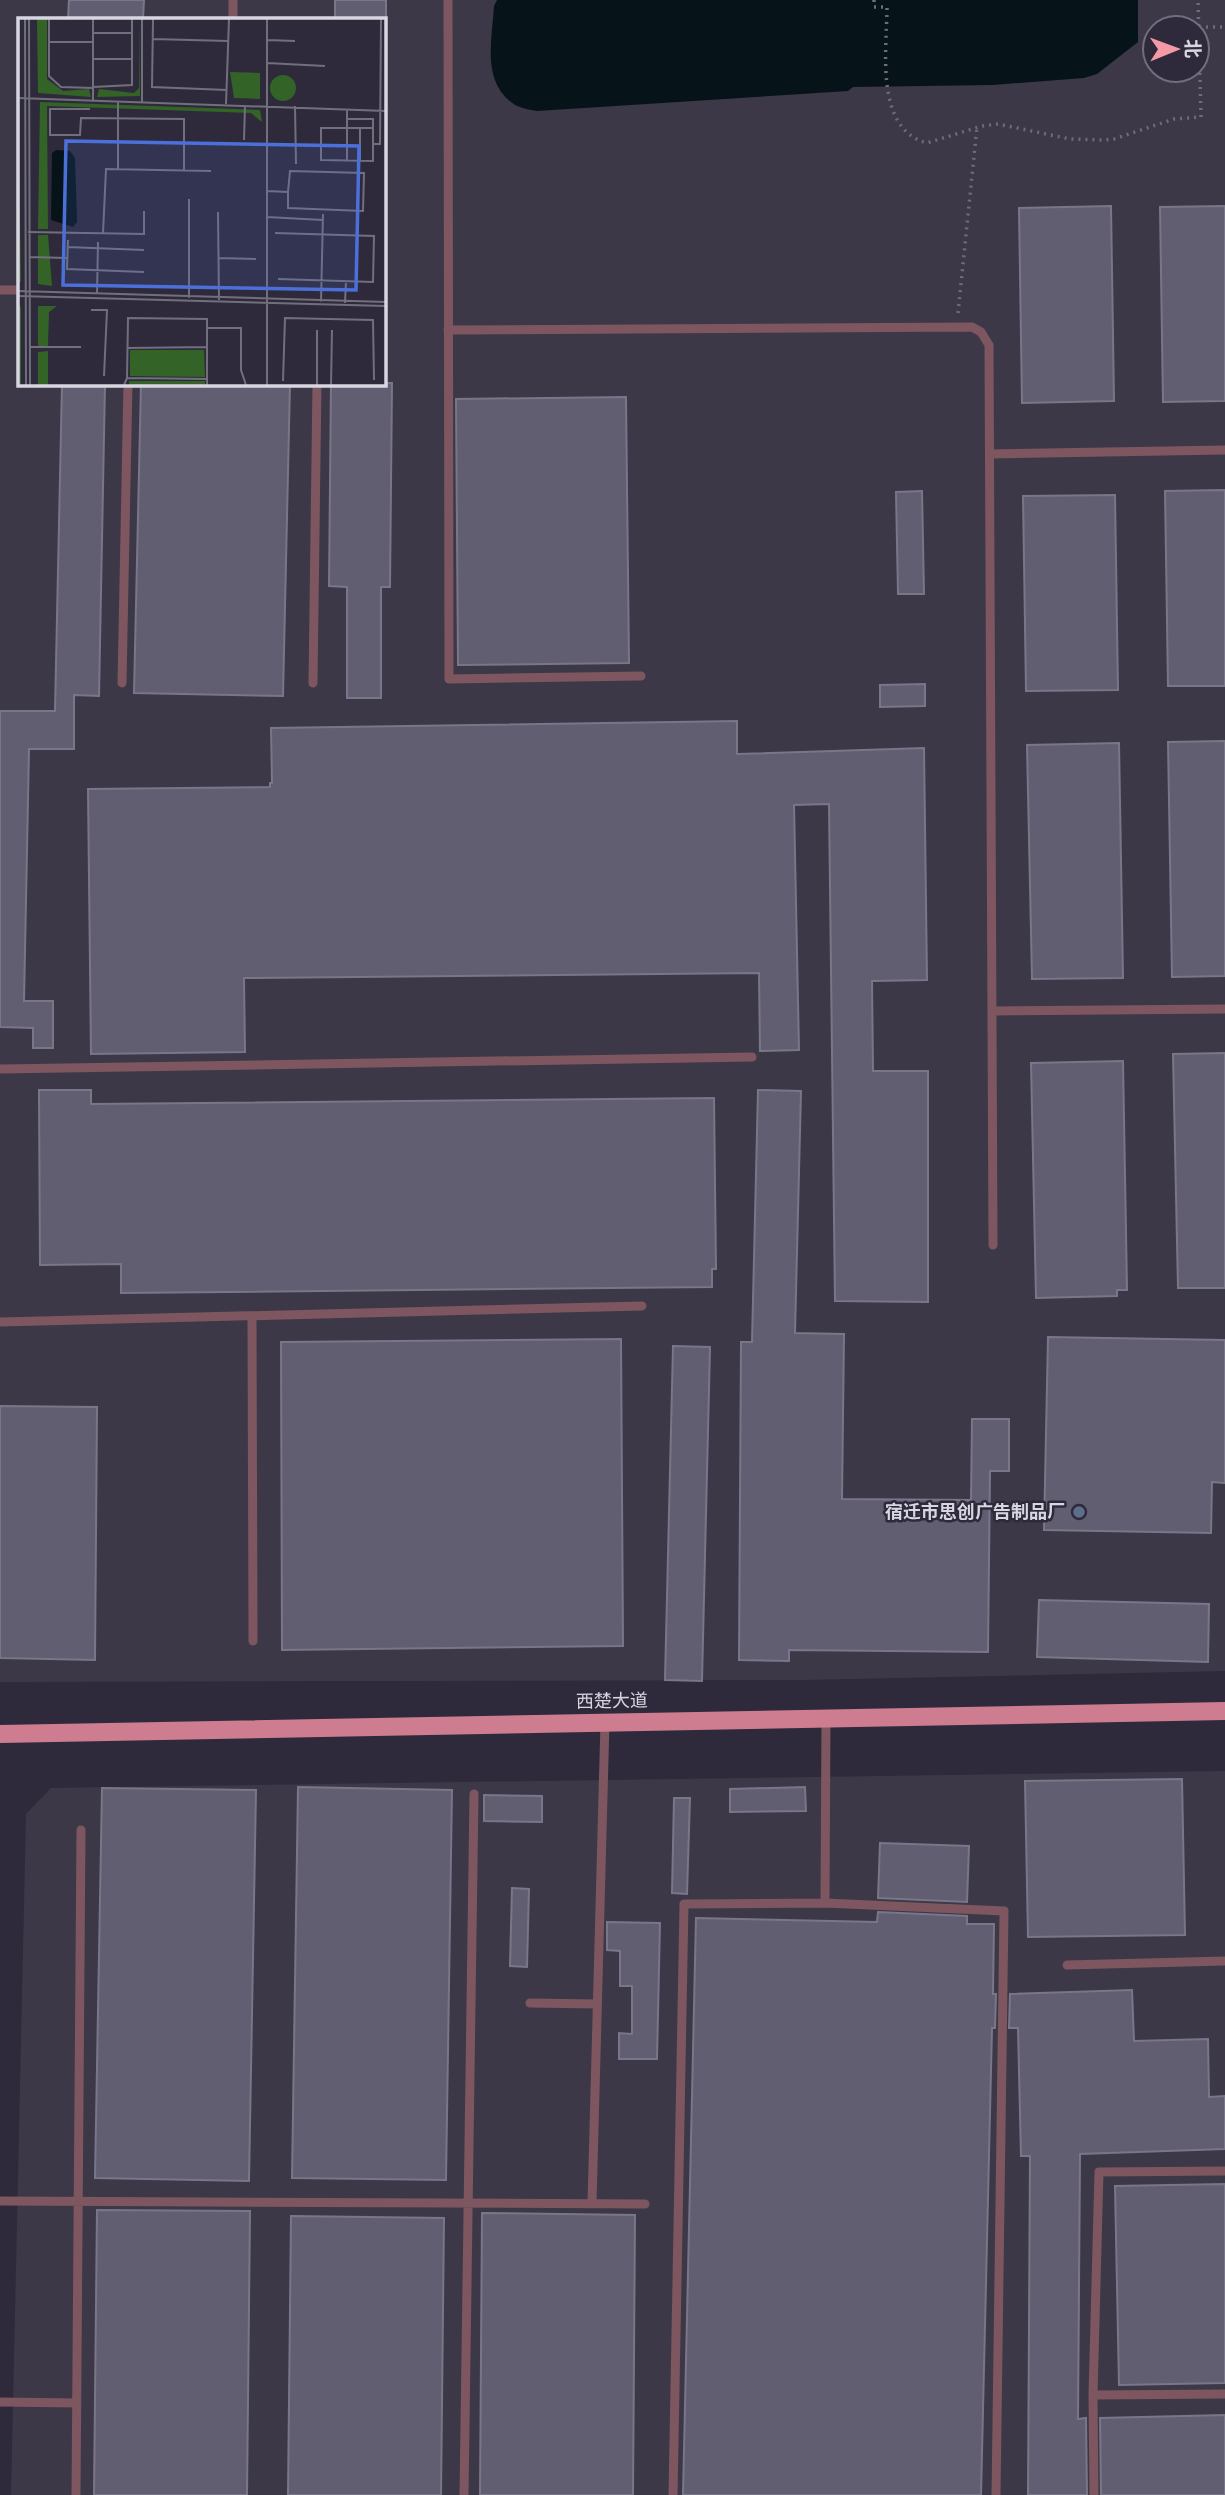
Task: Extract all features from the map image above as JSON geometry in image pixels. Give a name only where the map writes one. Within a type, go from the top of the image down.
[{"type":"main road","name":"西楚大道","points":[[0,1734],[1225,1711]]},
{"type":"lane","points":[[233,0],[233,18]]},
{"type":"lane","points":[[448,0],[449,679],[641,676]]},
{"type":"lane","points":[[0,290],[18,290]]},
{"type":"lane","points":[[448,330],[972,327],[981,332],[989,345],[993,1245]]},
{"type":"lane","points":[[122,683],[128,385]]},
{"type":"lane","points":[[313,683],[317,385]]},
{"type":"lane","points":[[990,454],[1225,450]]},
{"type":"lane","points":[[992,1012],[1225,1009]]},
{"type":"lane","points":[[0,1069],[752,1057]]},
{"type":"lane","points":[[0,1322],[642,1306]]},
{"type":"lane","points":[[252,1316],[253,1641]]},
{"type":"lane","points":[[825,1903],[826,1718]]},
{"type":"lane","points":[[592,2203],[604,1722]]},
{"type":"lane","points":[[464,2495],[474,1794]]},
{"type":"lane","points":[[76,2495],[81,1830]]},
{"type":"lane","points":[[673,2495],[684,1904],[825,1903],[1004,1911],[996,2495]]},
{"type":"lane","points":[[1067,1965],[1225,1961]]},
{"type":"lane","points":[[530,2003],[597,2004]]},
{"type":"lane","points":[[1094,2495],[1093,2395],[1099,2172],[1225,2171]]},
{"type":"lane","points":[[0,2202],[645,2204]]},
{"type":"lane","points":[[1093,2395],[1225,2394]]},
{"type":"lane","points":[[0,2402],[77,2403]]},
{"type":"path","points":[[874,0],[874,7],[887,7],[888,93],[894,116],[902,128],[918,141],[936,142],[977,127],[998,124],[1070,139],[1114,139],[1174,119],[1201,117],[1200,84]]},
{"type":"path","points":[[957,327],[977,127]]},
{"type":"shaded area","points":[[0,0],[1225,0],[1225,1671],[803,1680],[0,1682]]},
{"type":"shaded area","points":[[497,0],[1138,0],[1138,42],[1097,74],[1084,78],[993,85],[853,87],[848,91],[537,111],[515,105],[504,96],[497,85],[491,47],[494,6]]},
{"type":"shaded area","points":[[1225,1771],[1225,2495],[11,2495],[26,1814],[51,1788]]},
{"type":"building","points":[[69,0],[144,0],[143,18],[68,18]]},
{"type":"building","points":[[335,0],[386,0],[386,19],[335,18]]},
{"type":"building","points":[[1111,206],[1114,401],[1022,403],[1019,208]]},
{"type":"building","points":[[1225,206],[1225,401],[1163,402],[1160,207]]},
{"type":"building","points":[[392,383],[390,587],[381,587],[381,698],[347,698],[347,587],[329,586],[331,385]]},
{"type":"building","points":[[62,385],[105,385],[99,696],[74,695],[74,749],[29,749],[24,1001],[53,1001],[53,1048],[33,1048],[33,1028],[0,1027],[0,711],[55,711]]},
{"type":"building","points":[[141,385],[290,385],[283,696],[134,693]]},
{"type":"building","points":[[626,397],[629,663],[458,665],[456,399]]},
{"type":"building","points":[[1225,490],[1225,686],[1168,686],[1165,491]]},
{"type":"building","points":[[922,491],[924,594],[898,594],[896,492]]},
{"type":"building","points":[[1115,495],[1118,690],[1026,691],[1023,496]]},
{"type":"building","points":[[925,684],[925,706],[880,707],[880,685]]},
{"type":"building","points":[[737,721],[737,754],[924,748],[927,980],[872,981],[873,1071],[928,1071],[928,1302],[835,1301],[829,804],[794,805],[799,1050],[760,1051],[759,973],[244,978],[245,1052],[91,1054],[88,789],[270,787],[271,728]]},
{"type":"building","points":[[1225,741],[1225,976],[1172,977],[1168,742]]},
{"type":"building","points":[[1119,743],[1123,978],[1032,979],[1027,745]]},
{"type":"building","points":[[1225,1053],[1225,1288],[1178,1288],[1173,1054]]},
{"type":"building","points":[[1123,1061],[1127,1290],[1117,1290],[1117,1296],[1036,1298],[1031,1063]]},
{"type":"building","points":[[39,1090],[91,1090],[91,1104],[714,1098],[716,1269],[712,1269],[712,1287],[121,1293],[121,1264],[40,1265]]},
{"type":"building","points":[[758,1090],[801,1091],[795,1333],[844,1334],[842,1499],[971,1500],[972,1419],[1009,1419],[1009,1471],[990,1471],[988,1652],[789,1650],[789,1661],[739,1660],[741,1342],[752,1342]]},
{"type":"building","points":[[1048,1337],[1225,1340],[1225,1483],[1212,1482],[1211,1533],[1044,1530]]},
{"type":"building","points":[[621,1339],[623,1646],[282,1650],[281,1342]]},
{"type":"building","points":[[673,1346],[710,1347],[702,1681],[665,1680]]},
{"type":"building","points":[[0,1406],[97,1407],[95,1660],[0,1658]]},
{"type":"building","points":[[1039,1600],[1209,1604],[1208,1662],[1037,1657]]},
{"type":"building","points":[[1182,1779],[1185,1935],[1028,1937],[1025,1781]]},
{"type":"building","points":[[298,1787],[452,1790],[446,2180],[292,2178]]},
{"type":"building","points":[[805,1787],[806,1811],[730,1812],[730,1789]]},
{"type":"building","points":[[102,1788],[256,1790],[249,2181],[95,2178]]},
{"type":"building","points":[[484,1795],[542,1796],[542,1822],[484,1821]]},
{"type":"building","points":[[674,1798],[690,1798],[687,1894],[672,1893]]},
{"type":"building","points":[[880,1843],[969,1846],[967,1902],[878,1898]]},
{"type":"building","points":[[512,1888],[529,1889],[527,1967],[510,1966]]},
{"type":"building","points":[[878,1912],[967,1916],[967,1924],[994,1924],[993,1994],[996,1994],[995,2028],[992,2028],[981,2495],[683,2495],[696,1918],[877,1922]]},
{"type":"building","points":[[607,1922],[660,1923],[657,2059],[619,2059],[619,2033],[632,2034],[632,1986],[620,1986],[620,1951],[607,1950]]},
{"type":"building","points":[[1132,1990],[1134,2041],[1208,2039],[1209,2097],[1225,2096],[1225,2149],[1080,2154],[1078,2419],[1086,2418],[1087,2495],[1028,2495],[1030,2156],[1021,2156],[1018,2028],[1009,2028],[1010,1994]]},
{"type":"building","points":[[1225,2184],[1225,2383],[1119,2385],[1115,2186]]},
{"type":"building","points":[[97,2210],[250,2211],[247,2495],[94,2495]]},
{"type":"building","points":[[482,2213],[635,2215],[633,2495],[480,2495]]},
{"type":"building","points":[[291,2216],[444,2218],[441,2495],[288,2495]]},
{"type":"building","points":[[1225,2415],[1225,2495],[1101,2495],[1100,2418]]},
{"type":"place","name":"宿迁市思创广告制品厂","points":[[1079,1512]]}]
